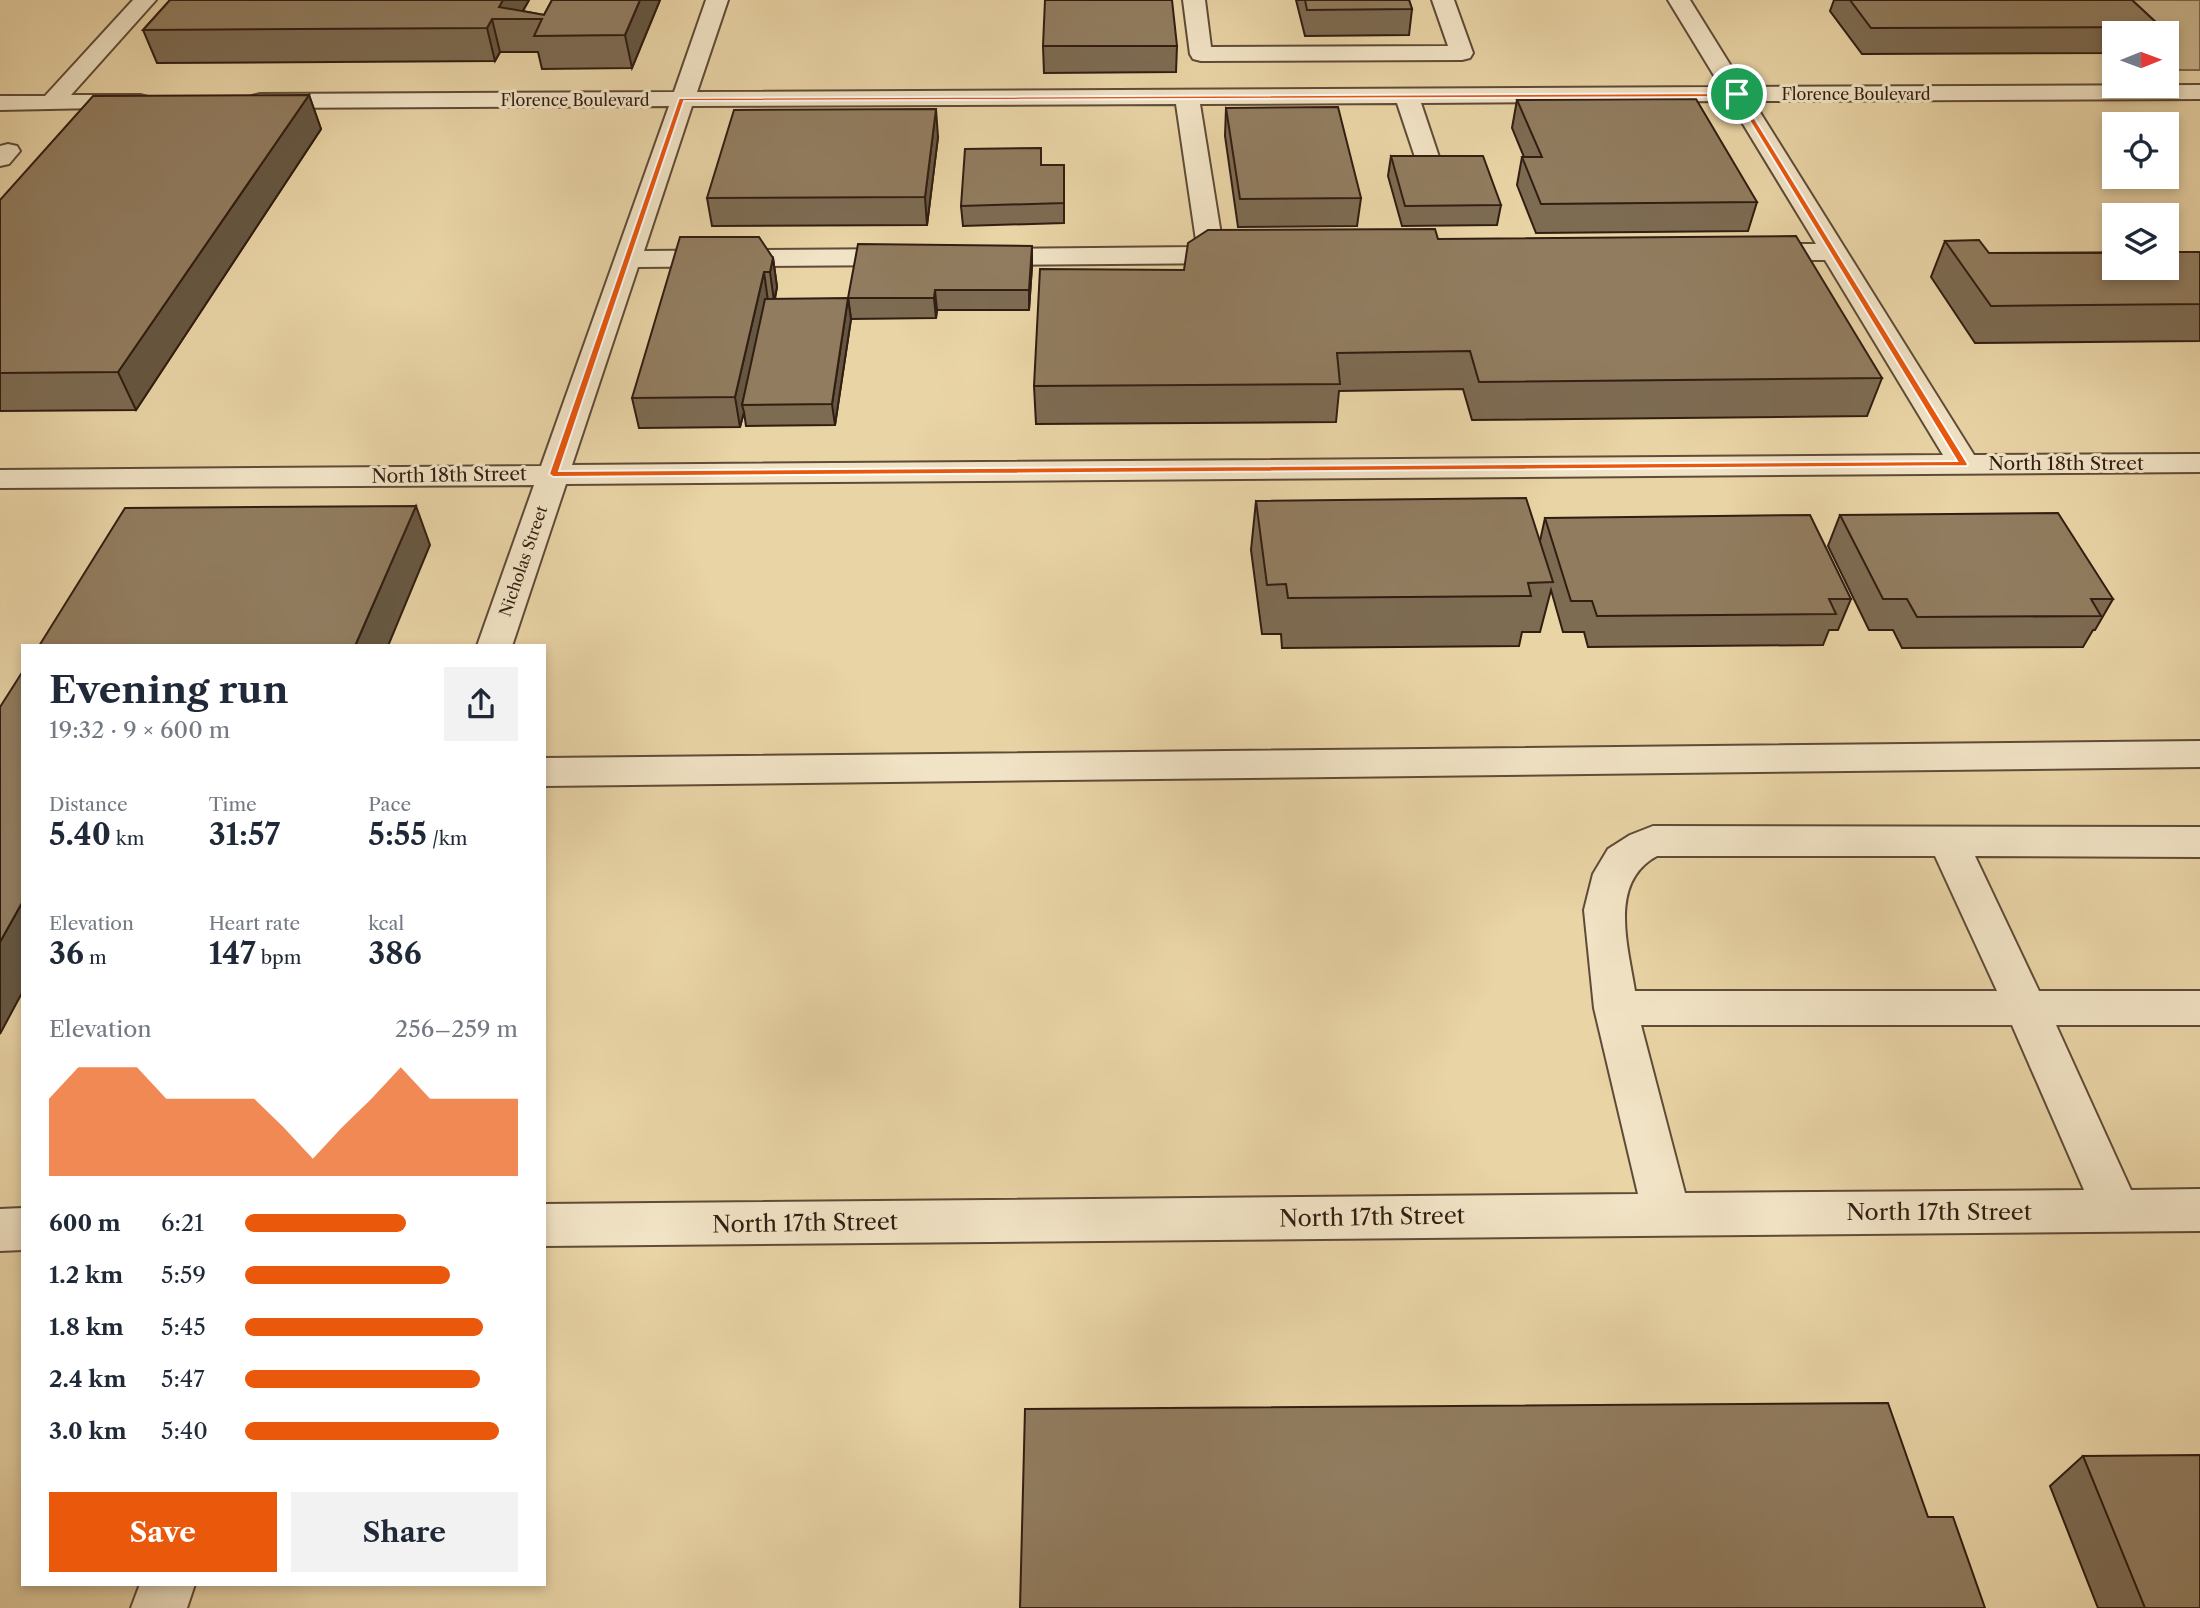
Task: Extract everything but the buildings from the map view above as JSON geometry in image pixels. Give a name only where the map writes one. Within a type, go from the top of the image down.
[{"type":"street","points":[[52,102],[145,0]]},
{"type":"street","name":"Nicholas Street","points":[[495,644],[717,0]]},
{"type":"street","points":[[1194,0],[1201,54],[1462,53],[1443,0]]},
{"type":"street","points":[[1679,0],[1964,464]]},
{"type":"street","name":"Florence Boulevard","points":[[234,101],[2200,92]]},
{"type":"street","points":[[1407,96],[1429,163]]},
{"type":"street","points":[[1186,97],[1211,255]]},
{"type":"street","points":[[0,103],[164,102]]},
{"type":"street","points":[[1723,252],[1833,252]]},
{"type":"street","points":[[960,257],[1266,255]]},
{"type":"street","points":[[626,258],[932,257]]},
{"type":"street","name":"North 18th Street","points":[[0,479],[2200,463]]},
{"type":"street","points":[[546,772],[2200,754]]},
{"type":"street","points":[[1667,1215],[1615,1008],[1605,921],[1607,894],[1615,871],[1630,849],[1653,841],[2200,842]]},
{"type":"street","points":[[1948,841],[2116,1211]]},
{"type":"street","points":[[1615,1008],[2200,1008]]},
{"type":"street","name":"North 17th Street","points":[[546,1225],[2200,1210]]},
{"type":"street","points":[[0,1230],[21,1229]]},
{"type":"street","points":[[159,1608],[166,1586]]},
{"type":"shaded area","points":[[2095,0],[2200,0],[2200,70],[2179,70],[2179,21],[2117,21]]},
{"type":"route","points":[[1737,94],[1964,464],[553,474],[682,99],[1737,94]]}]
